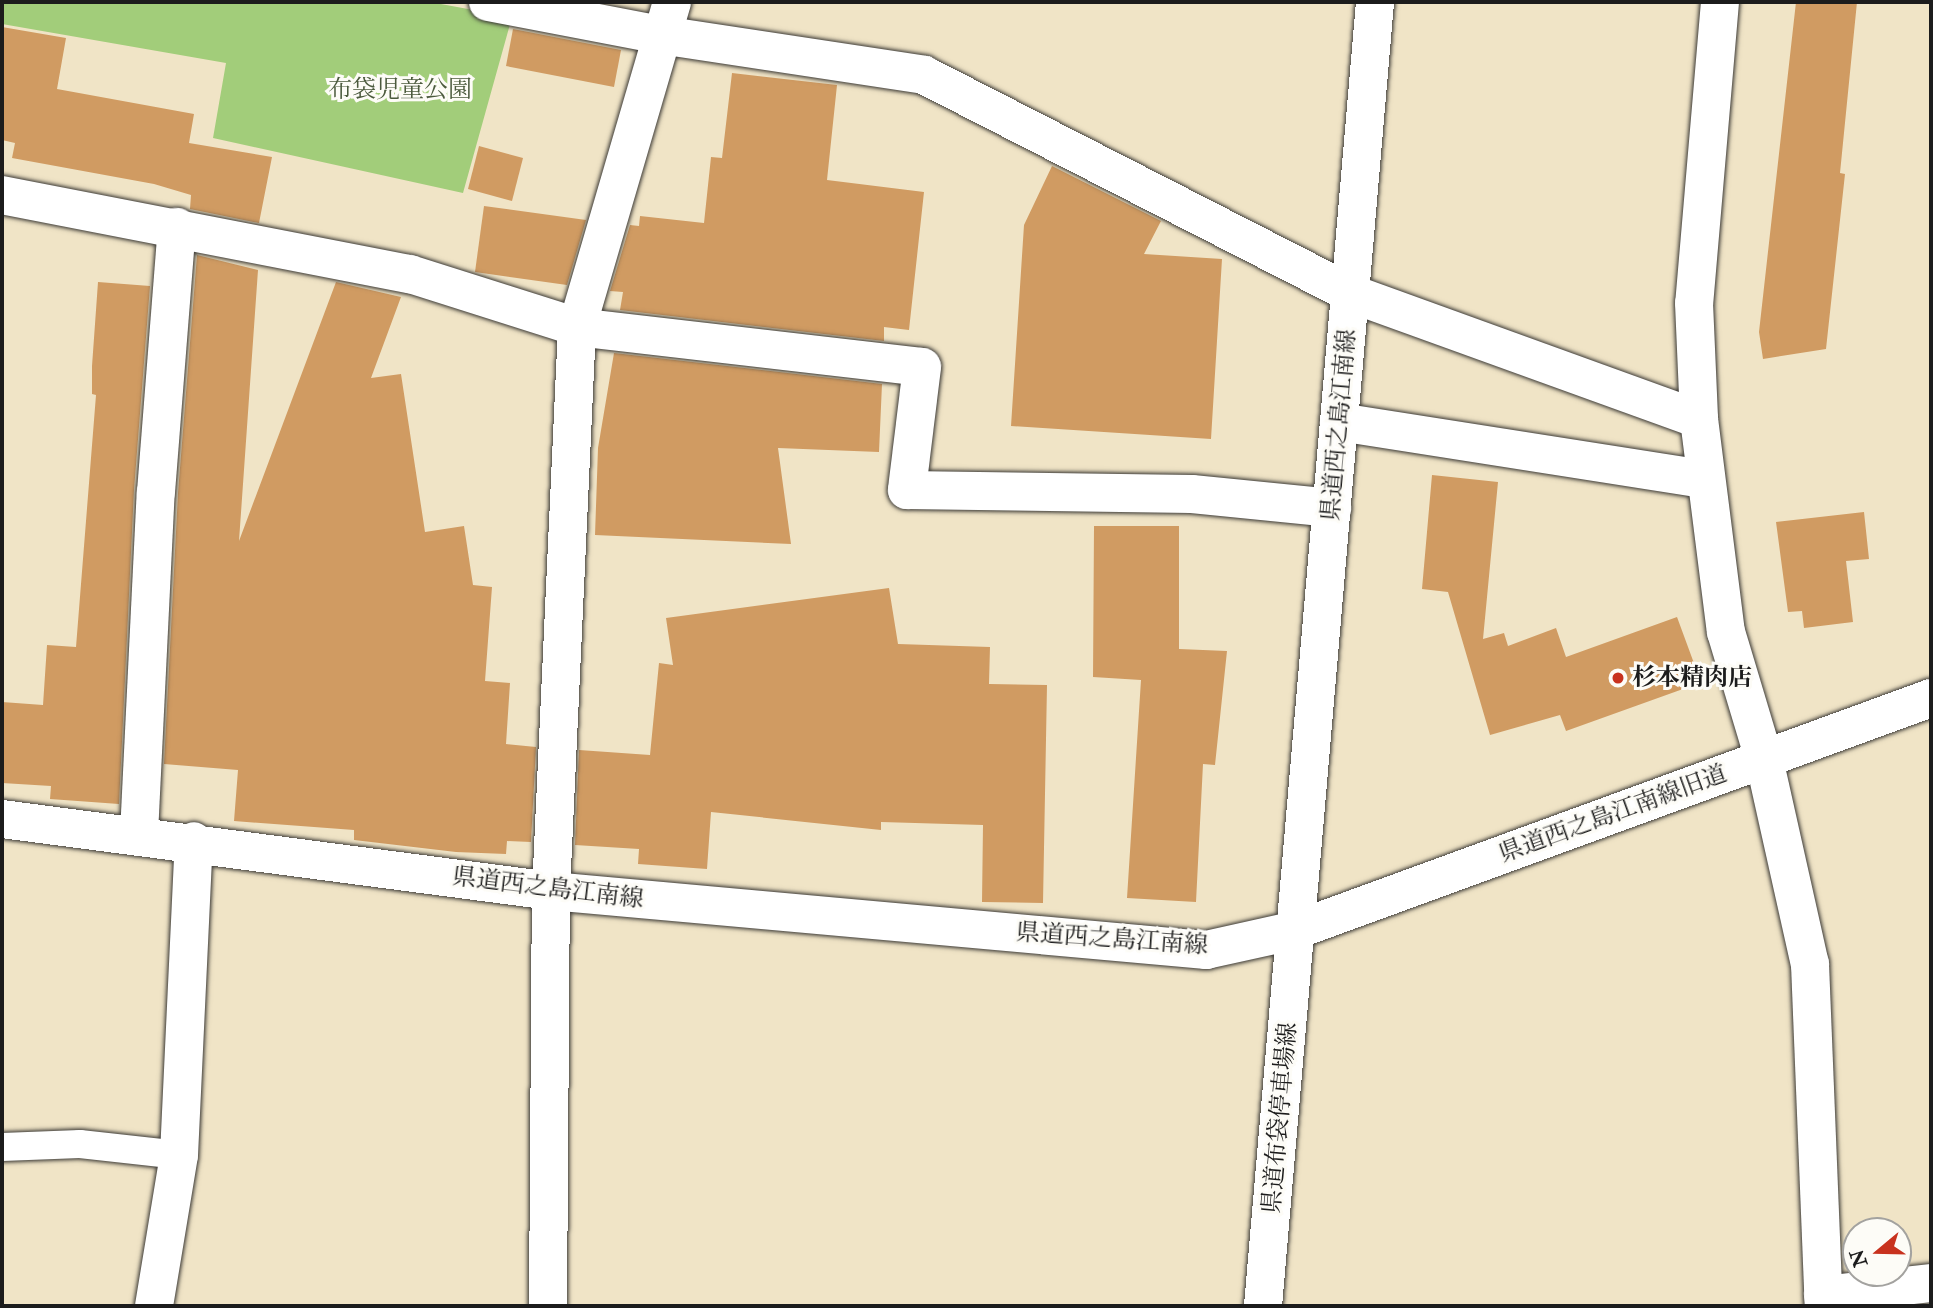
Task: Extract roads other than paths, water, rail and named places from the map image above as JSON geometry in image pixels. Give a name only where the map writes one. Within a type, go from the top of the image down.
[{"type":"street","points":[[488,2],[667,18],[924,75],[1350,293],[1699,419]]},
{"type":"street","name":"県道西之島江南線","points":[[2,819],[194,841],[551,891],[1206,950],[1296,930],[1375,2]]},
{"type":"street","points":[[1720,2],[1694,303],[1699,419],[1704,479],[1726,632],[1764,759],[1810,964],[1824,1301],[1931,1283]]},
{"type":"street","points":[[548,1306],[551,891],[577,327],[667,18]]},
{"type":"street","points":[[2,195],[410,274],[577,327],[922,367],[907,490],[1192,494],[1332,508]]},
{"type":"street","points":[[139,834],[157,478],[177,227]]},
{"type":"street","points":[[1339,422],[1704,479]]},
{"type":"street","name":"県道西之島江南線旧道","points":[[1296,930],[1931,698]]},
{"type":"street","points":[[153,1306],[179,1155],[194,841]]},
{"type":"street","name":"県道布袋停車場線","points":[[1264,1306],[1296,930]]},
{"type":"lane","points":[[2,1147],[79,1144],[179,1155]]},
{"type":"place","name":"杉本精肉店","points":[[1618,678]]},
{"type":"park label","name":"布袋児童公園","points":[[400,90]]}]
